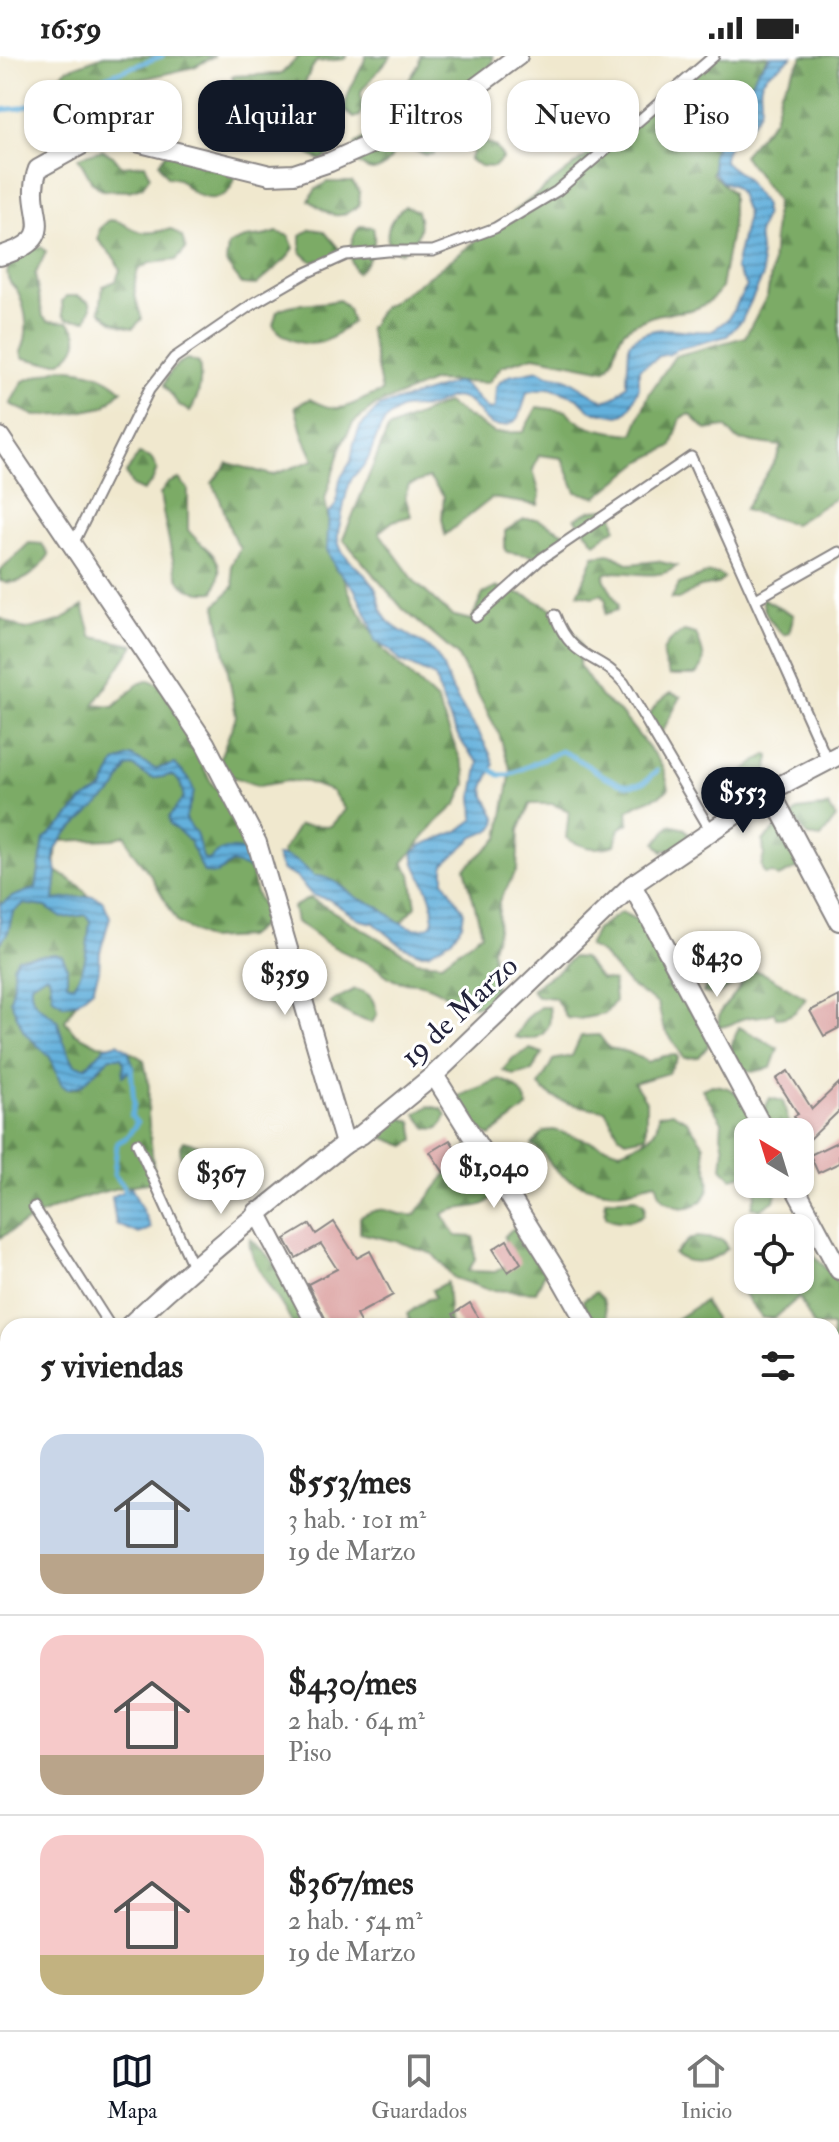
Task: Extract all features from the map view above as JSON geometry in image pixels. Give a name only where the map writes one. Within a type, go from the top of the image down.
[{"type":"street","points":[[0,256],[23,249],[36,237],[34,180],[38,169],[94,138],[108,135],[270,175],[294,174],[330,162],[425,120],[452,105],[518,56]]},
{"type":"street","points":[[0,437],[7,464],[72,546],[205,743],[257,843],[345,1144]]},
{"type":"street","name":"19 de Marzo","points":[[138,1318],[257,1212],[361,1135],[434,1075],[632,885],[770,791],[833,758]]},
{"type":"street","points":[[770,791],[839,921]]},
{"type":"street","points":[[632,885],[757,1118]]},
{"type":"street","points":[[434,1075],[583,1318]]},
{"type":"street","points":[[800,1198],[839,1270]]},
{"type":"street","points":[[257,1212],[313,1318]]},
{"type":"lane","points":[[72,546],[149,390],[174,358],[254,303],[306,273],[346,255],[433,251],[495,228],[557,191],[714,56]]},
{"type":"lane","points":[[476,617],[541,559],[691,457],[833,758]]},
{"type":"lane","points":[[756,599],[839,552]]},
{"type":"lane","points":[[555,615],[560,628],[581,654],[615,672],[624,683],[711,831]]},
{"type":"lane","points":[[137,1143],[193,1266]]},
{"type":"lane","points":[[34,1207],[105,1318]]},
{"type":"green space","points":[[104,56],[215,56],[194,67],[138,80],[61,80],[59,77],[67,69]]},
{"type":"green space","points":[[299,56],[347,56],[316,62],[306,80],[233,80],[232,76],[281,74]]},
{"type":"green space","points":[[366,56],[391,56],[370,80],[361,80],[361,113],[354,118],[345,110],[346,102]]},
{"type":"green space","points":[[420,56],[493,56],[487,80],[409,80]]},
{"type":"green space","points":[[717,56],[768,56],[753,80],[686,80]]},
{"type":"green space","points":[[803,56],[839,56],[839,496],[794,524],[744,510],[781,446],[738,440],[725,427],[706,430],[690,414],[681,418],[672,446],[642,461],[597,497],[576,492],[562,458],[539,455],[533,470],[540,495],[538,505],[492,498],[445,535],[442,518],[444,496],[429,478],[409,485],[405,496],[411,516],[393,521],[379,532],[416,583],[451,615],[471,620],[483,594],[497,587],[527,596],[556,611],[577,637],[581,647],[579,665],[601,697],[620,712],[657,758],[669,788],[628,811],[629,823],[619,829],[615,845],[602,848],[584,846],[566,838],[569,811],[552,804],[530,804],[519,830],[517,870],[499,901],[498,930],[492,948],[496,1000],[469,1006],[424,984],[392,979],[296,922],[293,907],[310,898],[417,961],[442,963],[482,933],[465,868],[499,838],[511,771],[499,734],[457,655],[403,609],[343,539],[388,429],[446,403],[495,433],[523,432],[537,407],[567,411],[579,422],[633,434],[649,394],[675,356],[745,337],[767,296],[772,269],[776,200],[743,155],[746,152],[758,152],[758,138],[774,119],[781,91]]},
{"type":"green space","points":[[655,103],[655,152],[718,152],[712,174],[732,193],[732,226],[721,288],[712,299],[694,309],[652,316],[628,328],[605,370],[534,356],[502,366],[488,383],[434,381],[376,405],[353,423],[341,446],[325,499],[335,558],[353,601],[385,652],[437,701],[465,771],[466,784],[457,804],[437,822],[403,863],[411,874],[416,906],[402,922],[396,922],[357,898],[304,874],[287,861],[282,852],[299,825],[331,826],[345,810],[332,791],[306,782],[286,781],[259,786],[230,776],[220,758],[236,716],[216,605],[234,586],[231,566],[240,548],[212,483],[228,463],[272,475],[314,460],[303,436],[295,406],[310,399],[340,408],[382,392],[369,328],[381,309],[435,272],[592,152],[639,152],[639,116]]},
{"type":"green space","points":[[361,141],[361,152],[393,152],[383,167],[370,170],[351,156],[355,145]]},
{"type":"green space","points":[[491,145],[503,158],[494,167],[481,166],[469,160],[473,152],[491,152]]},
{"type":"green space","points":[[106,152],[121,166],[145,164],[150,176],[142,187],[129,191],[102,190],[92,182],[78,157]]},
{"type":"green space","points":[[167,152],[236,172],[225,194],[212,198],[197,194],[180,180],[167,177],[159,163]]},
{"type":"green space","points":[[308,152],[334,152],[321,160]]},
{"type":"green space","points":[[327,182],[352,182],[360,192],[359,205],[339,215],[322,210],[309,200],[316,189]]},
{"type":"green space","points":[[405,206],[417,211],[420,224],[415,240],[400,253],[389,247],[387,234],[392,219]]},
{"type":"green space","points":[[109,220],[144,232],[171,229],[182,237],[186,249],[176,260],[150,263],[138,270],[135,289],[142,319],[133,328],[115,322],[100,310],[103,286],[116,281],[120,270],[115,259],[98,240],[100,228]]},
{"type":"green space","points":[[360,226],[373,227],[374,240],[372,253],[356,273],[350,249]]},
{"type":"green space","points":[[311,229],[324,231],[340,250],[334,261],[316,263],[301,252],[301,235]]},
{"type":"green space","points":[[277,232],[289,236],[294,248],[256,285],[242,284],[226,263],[228,246],[240,239]]},
{"type":"green space","points":[[28,247],[41,247],[46,252],[35,275],[43,317],[48,321],[68,322],[76,333],[74,348],[61,362],[23,358],[21,352],[26,331],[24,309],[7,273],[13,260]]},
{"type":"green space","points":[[66,296],[78,296],[90,302],[87,320],[67,319],[63,315],[62,302]]},
{"type":"green space","points":[[339,300],[348,309],[352,322],[324,342],[307,344],[292,340],[273,325],[277,311],[284,308]]},
{"type":"green space","points":[[187,359],[199,363],[200,376],[198,394],[190,412],[178,404],[164,385],[172,369]]},
{"type":"green space","points":[[61,368],[94,373],[122,390],[104,407],[63,415],[35,416],[10,404],[23,381]]},
{"type":"green space","points":[[139,454],[151,458],[157,469],[152,482],[143,491],[132,486],[126,473]]},
{"type":"green space","points":[[179,479],[188,489],[188,530],[218,562],[214,592],[186,588],[175,570],[160,494],[168,483]]},
{"type":"green space","points":[[612,509],[616,528],[595,543],[575,518],[592,510]]},
{"type":"green space","points":[[524,519],[537,519],[565,533],[568,542],[548,558],[507,552],[505,531]]},
{"type":"green space","points":[[29,543],[42,544],[49,555],[29,577],[16,582],[0,581],[0,571]]},
{"type":"green space","points":[[610,554],[630,564],[657,561],[677,566],[652,575],[606,573],[604,578],[618,605],[617,610],[605,614],[606,601],[602,594],[593,597],[578,594],[594,556]]},
{"type":"green space","points":[[708,573],[724,578],[718,584],[700,587],[680,599],[671,599],[679,584]]},
{"type":"green space","points":[[762,598],[794,615],[789,633],[784,635],[772,623]]},
{"type":"green space","points":[[83,606],[92,637],[134,645],[94,705],[114,707],[138,684],[149,680],[161,685],[212,784],[239,810],[256,894],[270,919],[247,937],[207,939],[178,923],[150,874],[131,850],[126,835],[113,839],[57,841],[55,870],[88,895],[97,960],[65,1021],[75,1033],[98,1045],[122,1047],[144,1060],[149,1087],[148,1114],[155,1182],[114,1189],[74,1201],[35,1217],[0,1238],[0,618],[25,630],[60,621]]},
{"type":"green space","points":[[684,631],[696,634],[703,656],[702,666],[695,675],[670,675],[663,660],[664,649]]},
{"type":"green space","points":[[671,693],[681,697],[662,731],[659,735],[645,733],[653,709]]},
{"type":"green space","points":[[769,756],[768,774],[763,781],[740,773]]},
{"type":"green space","points":[[829,806],[836,818],[821,838],[808,836],[792,816],[798,810]]},
{"type":"green space","points":[[782,822],[801,842],[800,867],[778,877],[772,873],[764,874],[761,866],[763,841]]},
{"type":"green space","points":[[670,825],[685,829],[690,835],[671,850],[662,850],[664,854],[656,843]]},
{"type":"green space","points":[[621,912],[647,925],[709,1031],[708,1046],[699,1057],[684,1058],[663,1026],[658,1004],[629,985],[602,954],[588,946],[596,930]]},
{"type":"green space","points":[[572,957],[583,958],[600,979],[613,981],[615,1001],[605,1014],[567,1018],[555,998],[537,996],[531,989],[561,969]]},
{"type":"green space","points":[[754,971],[806,998],[797,1010],[786,1017],[776,1018],[774,1012],[718,1026],[722,1010]]},
{"type":"green space","points":[[721,972],[732,975],[733,985],[717,995],[703,993],[709,980]]},
{"type":"green space","points":[[355,989],[368,994],[373,1000],[377,1014],[372,1023],[329,1003]]},
{"type":"green space","points":[[540,1007],[549,1007],[550,1015],[543,1034],[531,1039],[515,1037],[526,1019]]},
{"type":"green space","points":[[739,1027],[778,1048],[771,1068],[752,1072],[735,1066],[731,1046]]},
{"type":"green space","points":[[599,1035],[609,1048],[628,1052],[648,1062],[664,1056],[676,1055],[678,1058],[668,1073],[634,1083],[646,1101],[646,1136],[626,1140],[619,1135],[605,1110],[561,1101],[539,1086],[553,1060],[572,1056],[581,1036]]},
{"type":"green space","points":[[530,1049],[543,1053],[532,1071],[513,1075],[503,1070],[513,1058]]},
{"type":"green space","points":[[499,1079],[518,1089],[528,1107],[490,1136],[474,1126],[457,1097]]},
{"type":"green space","points":[[712,1085],[731,1089],[743,1100],[753,1118],[734,1118],[734,1178],[722,1168],[722,1122],[702,1089]]},
{"type":"green space","points":[[770,1098],[783,1101],[787,1118],[765,1118]]},
{"type":"green space","points":[[429,1106],[442,1109],[446,1115],[437,1129],[427,1128],[416,1114]]},
{"type":"green space","points":[[672,1112],[687,1121],[704,1145],[709,1177],[706,1196],[687,1208],[665,1201],[656,1182],[618,1192],[581,1185],[564,1177],[532,1145],[544,1131],[554,1130],[620,1151],[652,1134],[658,1123],[658,1115]]},
{"type":"green space","points":[[394,1115],[412,1122],[415,1139],[406,1146],[382,1137],[381,1129]]},
{"type":"green space","points":[[184,1141],[220,1151],[199,1168],[183,1170],[180,1148]]},
{"type":"green space","points":[[468,1146],[496,1186],[496,1193],[485,1204],[443,1214],[456,1236],[474,1237],[475,1260],[468,1271],[495,1272],[509,1263],[504,1236],[515,1227],[550,1261],[536,1292],[489,1290],[454,1278],[433,1254],[360,1233],[360,1217],[370,1212],[383,1210],[415,1215]]},
{"type":"green space","points":[[636,1198],[645,1205],[644,1215],[625,1221],[606,1217],[605,1200]]},
{"type":"green space","points":[[754,1198],[775,1198],[760,1210],[752,1207]]},
{"type":"green space","points":[[250,1238],[275,1263],[306,1318],[289,1318],[259,1270],[250,1247]]},
{"type":"green space","points":[[690,1239],[723,1240],[727,1248],[715,1257],[694,1262],[674,1254]]},
{"type":"green space","points":[[814,1255],[838,1283],[838,1318],[810,1318],[799,1297],[775,1318],[762,1318],[744,1294],[814,1294]]},
{"type":"green space","points":[[447,1282],[449,1318],[409,1318],[407,1314],[428,1299],[435,1298],[432,1290]]},
{"type":"green space","points":[[596,1292],[603,1299],[607,1318],[585,1318],[583,1300]]},
{"type":"green space","points":[[704,1301],[714,1318],[678,1318]]},
{"type":"water","points":[[771,56],[792,56],[764,79],[758,115],[758,80],[753,80]]},
{"type":"water","points":[[713,152],[726,152],[724,162],[744,177],[765,206],[758,233],[763,276],[742,320],[727,336],[677,349],[639,369],[639,388],[631,406],[619,416],[591,411],[578,398],[550,388],[527,392],[517,419],[500,426],[489,423],[468,401],[457,397],[429,407],[400,409],[387,419],[367,462],[348,486],[338,535],[343,553],[370,580],[389,622],[429,648],[437,657],[494,764],[484,787],[485,796],[497,819],[496,824],[491,830],[474,837],[444,864],[444,880],[464,912],[462,924],[452,939],[428,953],[419,953],[402,946],[374,923],[360,920],[328,899],[312,895],[296,877],[282,870],[276,856],[287,857],[314,876],[335,882],[403,924],[425,928],[432,924],[432,901],[416,866],[414,852],[422,845],[458,831],[474,819],[473,795],[479,762],[458,735],[435,677],[400,661],[375,641],[371,624],[354,588],[336,569],[327,550],[329,513],[336,505],[340,479],[351,461],[360,427],[379,407],[458,382],[490,410],[495,407],[496,387],[501,381],[509,376],[539,370],[566,378],[604,401],[615,397],[627,385],[629,343],[639,336],[659,329],[712,331],[728,319],[747,286],[735,268],[747,215],[738,191],[722,182],[714,172]]},
{"type":"water","points":[[131,756],[155,769],[175,764],[189,779],[194,792],[185,819],[196,833],[203,858],[209,860],[226,849],[245,851],[251,869],[232,863],[216,874],[204,873],[189,840],[170,824],[169,817],[183,798],[179,781],[170,775],[150,777],[133,766],[127,767],[116,789],[66,834],[54,857],[57,872],[54,900],[93,896],[103,901],[110,917],[100,952],[99,971],[93,989],[77,1002],[64,1005],[53,998],[49,976],[45,975],[31,984],[31,991],[35,1002],[58,1021],[75,1065],[86,1067],[105,1047],[118,1043],[128,1050],[134,1068],[123,1076],[121,1057],[110,1057],[82,1085],[67,1089],[61,1084],[50,1057],[24,1032],[10,1000],[14,985],[13,966],[18,958],[62,956],[67,966],[67,983],[73,985],[84,963],[90,921],[86,915],[62,918],[46,907],[24,904],[13,912],[8,932],[0,944],[0,905],[36,888],[44,839],[82,801],[103,789],[115,763]]},
{"type":"water","points":[[131,1187],[151,1228],[139,1234],[116,1224],[112,1197]]},
{"type":"building","points":[[839,996],[839,1028],[824,1036],[810,1011]]},
{"type":"building","points":[[788,1071],[812,1109],[839,1083],[839,1111],[814,1135],[814,1118],[795,1118],[798,1114],[776,1079]]},
{"type":"building","points":[[450,1140],[464,1161],[444,1173],[430,1152]]},
{"type":"building","points":[[839,1141],[839,1163],[818,1173],[814,1153]]},
{"type":"building","points":[[334,1222],[357,1258],[370,1251],[393,1295],[356,1315],[358,1318],[325,1318],[308,1284],[337,1269],[321,1244],[296,1258],[285,1239],[310,1224],[316,1234]]},
{"type":"building","points":[[507,1240],[521,1263],[508,1272],[493,1249]]},
{"type":"building","points":[[470,1303],[478,1318],[456,1318],[453,1314]]},
{"type":"waterway","points":[[0,110],[21,108],[162,56]]},
{"type":"waterway","points":[[488,767],[499,775],[509,775],[561,751],[622,783],[642,783],[657,771]]},
{"type":"waterway","points":[[124,1190],[114,1175],[117,1143],[126,1138],[137,1123],[131,1116],[134,1104],[131,1067]]}]
